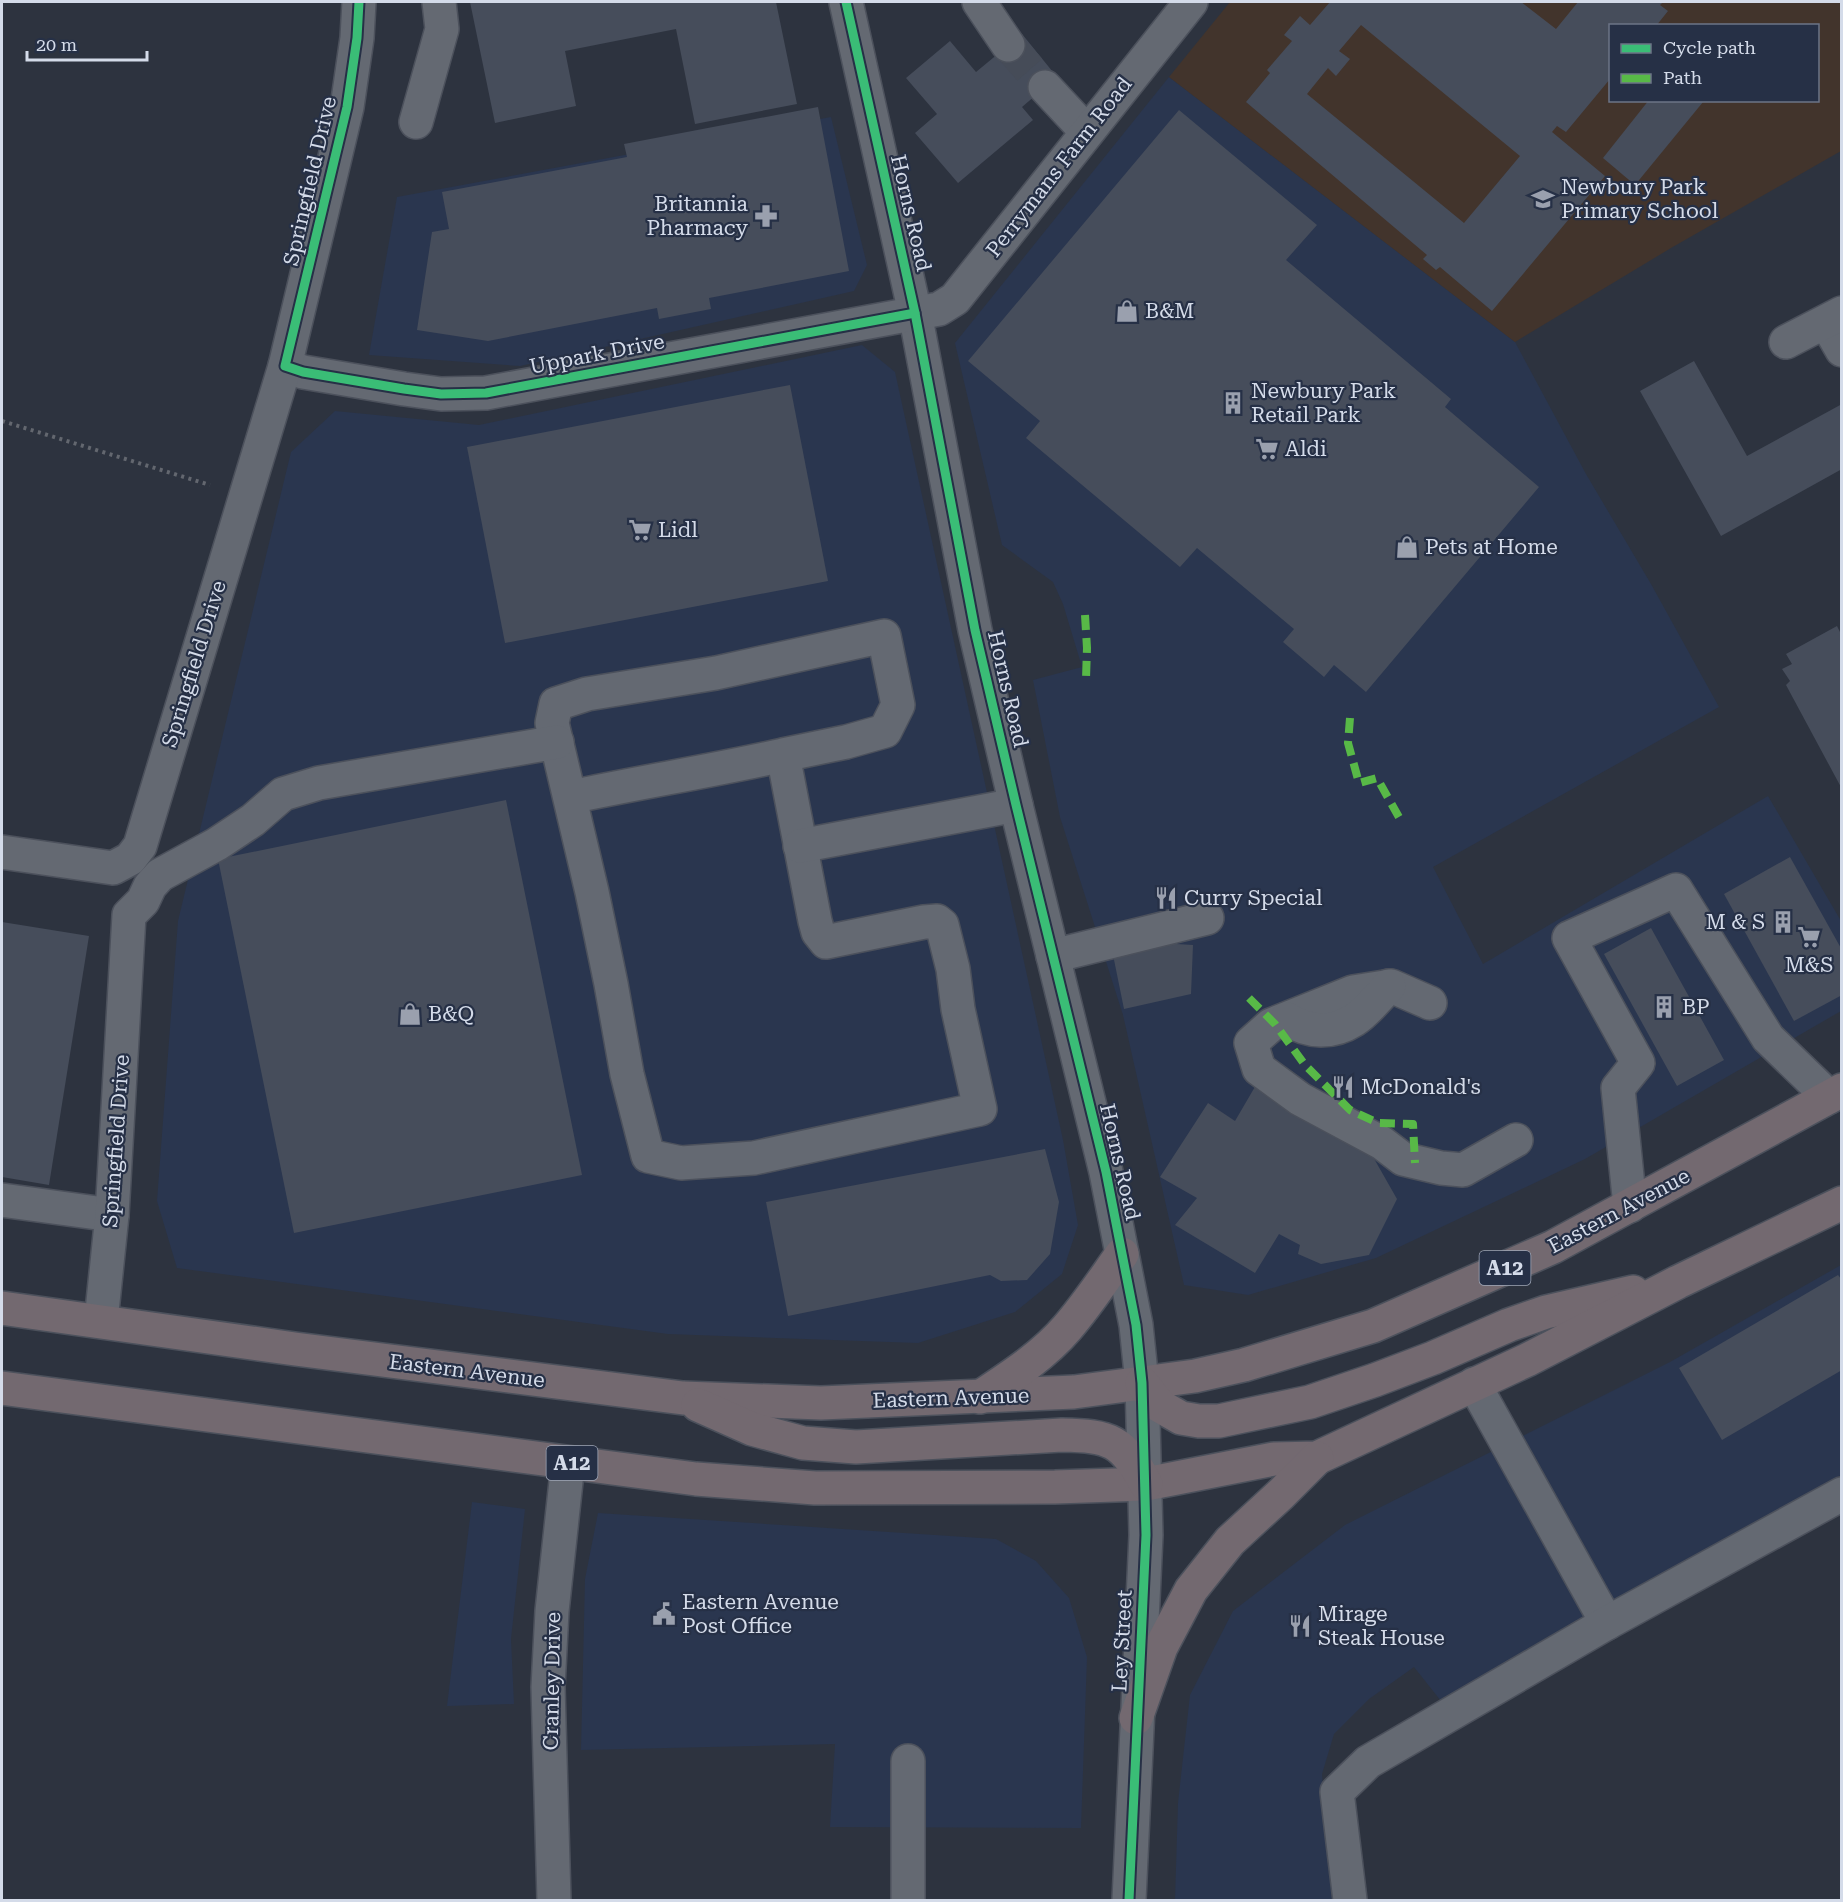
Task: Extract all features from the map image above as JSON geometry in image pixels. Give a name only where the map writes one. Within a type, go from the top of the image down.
[{"type":"highway","name":"Eastern Avenue","points":[[2,1308],[295,1349],[683,1398],[821,1403],[1057,1393],[1195,1376],[1244,1365],[1373,1326],[1553,1247],[1835,1093]]},
{"type":"highway","name":"A12","points":[[2,1388],[696,1479],[815,1488],[1146,1484],[1274,1459],[1317,1458],[1527,1360],[1678,1282],[1842,1203]]},
{"type":"highway","points":[[980,1397],[1045,1350],[1066,1329],[1122,1254]]},
{"type":"highway","points":[[1142,1383],[1160,1406],[1181,1418],[1219,1421],[1310,1402],[1332,1395],[1424,1362],[1509,1325],[1546,1312],[1678,1282]]},
{"type":"highway","points":[[683,1398],[752,1429],[803,1443],[856,1447],[1062,1435],[1094,1436],[1120,1447],[1135,1462],[1146,1484]]},
{"type":"highway","points":[[1136,1718],[1161,1647],[1191,1590],[1230,1541],[1317,1458]]},
{"type":"street","name":"Springfield Drive","points":[[2,852],[113,868],[130,859],[140,846],[285,366],[347,107],[357,38],[359,2]]},
{"type":"street","points":[[416,122],[442,29],[439,2]]},
{"type":"street","name":"Horns Road","points":[[846,2],[915,313],[975,630],[1106,1172],[1136,1325],[1142,1383]]},
{"type":"street","points":[[979,2],[1008,45]]},
{"type":"street","name":"Perrymans Farm Road","points":[[915,313],[939,309],[956,299],[1191,2]]},
{"type":"street","points":[[1045,87],[1087,132]]},
{"type":"street","name":"Uppark Drive","points":[[285,366],[303,372],[422,392],[486,393],[915,313]]},
{"type":"street","points":[[1786,342],[1836,328]]},
{"type":"street","points":[[571,797],[846,742],[885,731],[898,705],[884,636],[716,673],[587,694],[556,704],[552,723],[571,797],[611,984],[627,1074],[648,1156],[681,1163],[754,1158],[980,1109],[958,1010],[953,969],[942,925],[937,921],[924,922],[826,942],[818,932],[815,921],[783,755]]},
{"type":"street","name":"Springfield Drive","points":[[101,1321],[112,1215],[129,915],[143,901],[150,886],[160,875],[217,844],[253,820],[284,794],[319,783],[557,742]]},
{"type":"street","points":[[800,846],[1016,805]]},
{"type":"street","points":[[1630,1206],[1618,1088],[1638,1063],[1569,939],[1676,890],[1768,1038],[1835,1093]]},
{"type":"street","points":[[1053,956],[1207,918]]},
{"type":"street","points":[[1430,1003],[1391,986],[1353,992],[1271,1025],[1251,1043],[1259,1069],[1300,1099],[1382,1143],[1403,1159],[1441,1168],[1463,1170],[1516,1140]]},
{"type":"street","points":[[2,1200],[112,1215]]},
{"type":"street","name":"Ley Street","points":[[1129,1900],[1146,1535],[1142,1383]]},
{"type":"street","points":[[1473,1384],[1607,1623]]},
{"type":"street","name":"Cranley Drive","points":[[554,1900],[548,1687],[552,1611],[568,1463]]},
{"type":"street","points":[[1350,1900],[1337,1792],[1368,1762],[1607,1623],[1842,1494]]},
{"type":"street","points":[[908,1761],[908,1900]]},
{"type":"path","points":[[2,421],[245,496]]},
{"type":"shaded area","name":"Newbury Park Primary School","points":[[1230,2],[1841,2],[1841,151],[1671,248],[1515,342],[1169,77]]},
{"type":"shaded area","points":[[1169,77],[1515,342],[1586,474],[1651,584],[1719,707],[1433,867],[1483,964],[1768,796],[1841,921],[1841,1011],[1585,1159],[1376,1258],[1248,1295],[1184,1285],[1123,1015],[1060,817],[1033,680],[1082,667],[1063,604],[1053,582],[1002,545],[955,343]]},
{"type":"shaded area","points":[[831,117],[867,265],[854,291],[520,366],[369,355],[397,197]]},
{"type":"shaded area","points":[[862,345],[895,372],[1063,1140],[1078,1225],[1062,1274],[1015,1312],[918,1343],[668,1334],[177,1268],[157,1201],[178,921],[291,452],[335,411],[479,425]]},
{"type":"shaded area","points":[[1841,1265],[1841,1475],[1445,1706],[1414,1667],[1369,1699],[1334,1734],[1322,1774],[1332,1900],[1175,1900],[1178,1803],[1190,1695],[1233,1611],[1345,1525],[1670,1362]]},
{"type":"shaded area","points":[[472,1502],[525,1509],[511,1639],[514,1704],[447,1706]]},
{"type":"shaded area","points":[[598,1513],[996,1539],[1036,1561],[1069,1598],[1087,1657],[1081,1828],[830,1827],[835,1744],[581,1750],[585,1579]]},
{"type":"building","points":[[470,2],[776,2],[797,104],[695,124],[676,29],[565,51],[576,106],[495,123]]},
{"type":"building","points":[[1330,2],[1521,2],[1556,29],[1578,2],[1663,2],[1660,5],[1668,11],[1658,24],[1609,24],[1609,80],[1566,132],[1557,126],[1552,132],[1605,176],[1492,311],[1440,267],[1436,270],[1423,259],[1427,255],[1246,102],[1270,73],[1267,70],[1292,41],[1284,35],[1300,16],[1310,25]],"holes":[[[1361,25],[1520,156],[1464,223],[1307,94],[1328,68],[1336,76],[1350,59],[1339,51]]]},
{"type":"building","points":[[1022,34],[1057,77],[1022,107],[1033,120],[958,183],[915,133],[937,114],[906,78],[950,41],[976,72]]},
{"type":"building","points":[[1647,102],[1703,102],[1635,185],[1603,158]]},
{"type":"building","points":[[818,107],[849,271],[709,298],[711,309],[659,319],[657,308],[488,341],[417,330],[432,232],[449,229],[442,192],[627,157],[624,144]]},
{"type":"building","name":"Newbury Park Retail Park","points":[[1179,110],[1317,225],[1286,260],[1451,399],[1445,407],[1539,487],[1366,692],[1334,665],[1324,677],[1283,642],[1294,629],[1197,548],[1180,567],[1026,438],[1040,421],[968,361]]},
{"type":"building","points":[[1694,361],[1747,456],[1842,404],[1842,469],[1721,536],[1640,391]]},
{"type":"building","points":[[790,385],[828,581],[505,643],[467,447]]},
{"type":"building","points":[[1837,626],[1842,632],[1842,789],[1786,685],[1790,681],[1782,669],[1792,664],[1786,654]]},
{"type":"building","points":[[506,800],[582,1175],[294,1233],[218,859]]},
{"type":"building","name":"M & S","points":[[1790,857],[1842,950],[1842,995],[1794,1021],[1724,894]]},
{"type":"building","points":[[2,922],[89,936],[49,1185],[2,1177]]},
{"type":"building","name":"BP","points":[[1651,928],[1724,1060],[1677,1086],[1604,954]]},
{"type":"building","points":[[1128,941],[1193,945],[1191,994],[1124,1009],[1111,945]]},
{"type":"building","points":[[1256,1085],[1364,1141],[1397,1199],[1369,1255],[1321,1264],[1298,1254],[1300,1245],[1279,1234],[1255,1273],[1175,1225],[1197,1198],[1160,1177],[1208,1103],[1235,1121]]},
{"type":"building","points":[[1045,1149],[1059,1202],[1050,1254],[1027,1280],[1001,1281],[990,1275],[788,1316],[766,1202]]},
{"type":"building","points":[[1838,1275],[1842,1280],[1842,1370],[1722,1440],[1679,1368]]},
{"type":"tunnel","points":[[1008,45],[1045,87]]},
{"type":"marked path","points":[[1085,615],[1086,679]]},
{"type":"marked path","points":[[1350,718],[1348,743],[1359,783],[1377,778],[1400,819]]},
{"type":"marked path","points":[[1249,998],[1275,1024],[1305,1065],[1350,1110],[1378,1123],[1413,1124],[1415,1163]]},
{"type":"cycle path","points":[[359,2],[357,38],[347,107],[285,366],[303,372],[441,394],[486,393],[915,313]]},
{"type":"cycle path","points":[[846,2],[915,313],[975,630],[1106,1172],[1136,1325],[1142,1383],[1146,1535],[1129,1900]]},
{"type":"place","name":"Newbury Park Primary School","points":[[1543,199]]},
{"type":"place","name":"Britannia Pharmacy","points":[[766,216]]},
{"type":"place","name":"B&M","points":[[1127,311]]},
{"type":"place","name":"Newbury Park Retail Park","points":[[1233,403]]},
{"type":"place","name":"Aldi","points":[[1267,449]]},
{"type":"place","name":"Lidl","points":[[640,530]]},
{"type":"place","name":"Pets at Home","points":[[1407,547]]},
{"type":"place","name":"Curry Special","points":[[1166,898]]},
{"type":"place","name":"M & S","points":[[1783,922]]},
{"type":"place","name":"M&S","points":[[1809,937]]},
{"type":"place","name":"BP","points":[[1664,1007]]},
{"type":"place","name":"B&Q","points":[[410,1014]]},
{"type":"place","name":"McDonald's","points":[[1343,1087]]},
{"type":"place","name":"Eastern Avenue Post Office","points":[[664,1614]]},
{"type":"place","name":"Mirage Steak House","points":[[1300,1626]]}]
